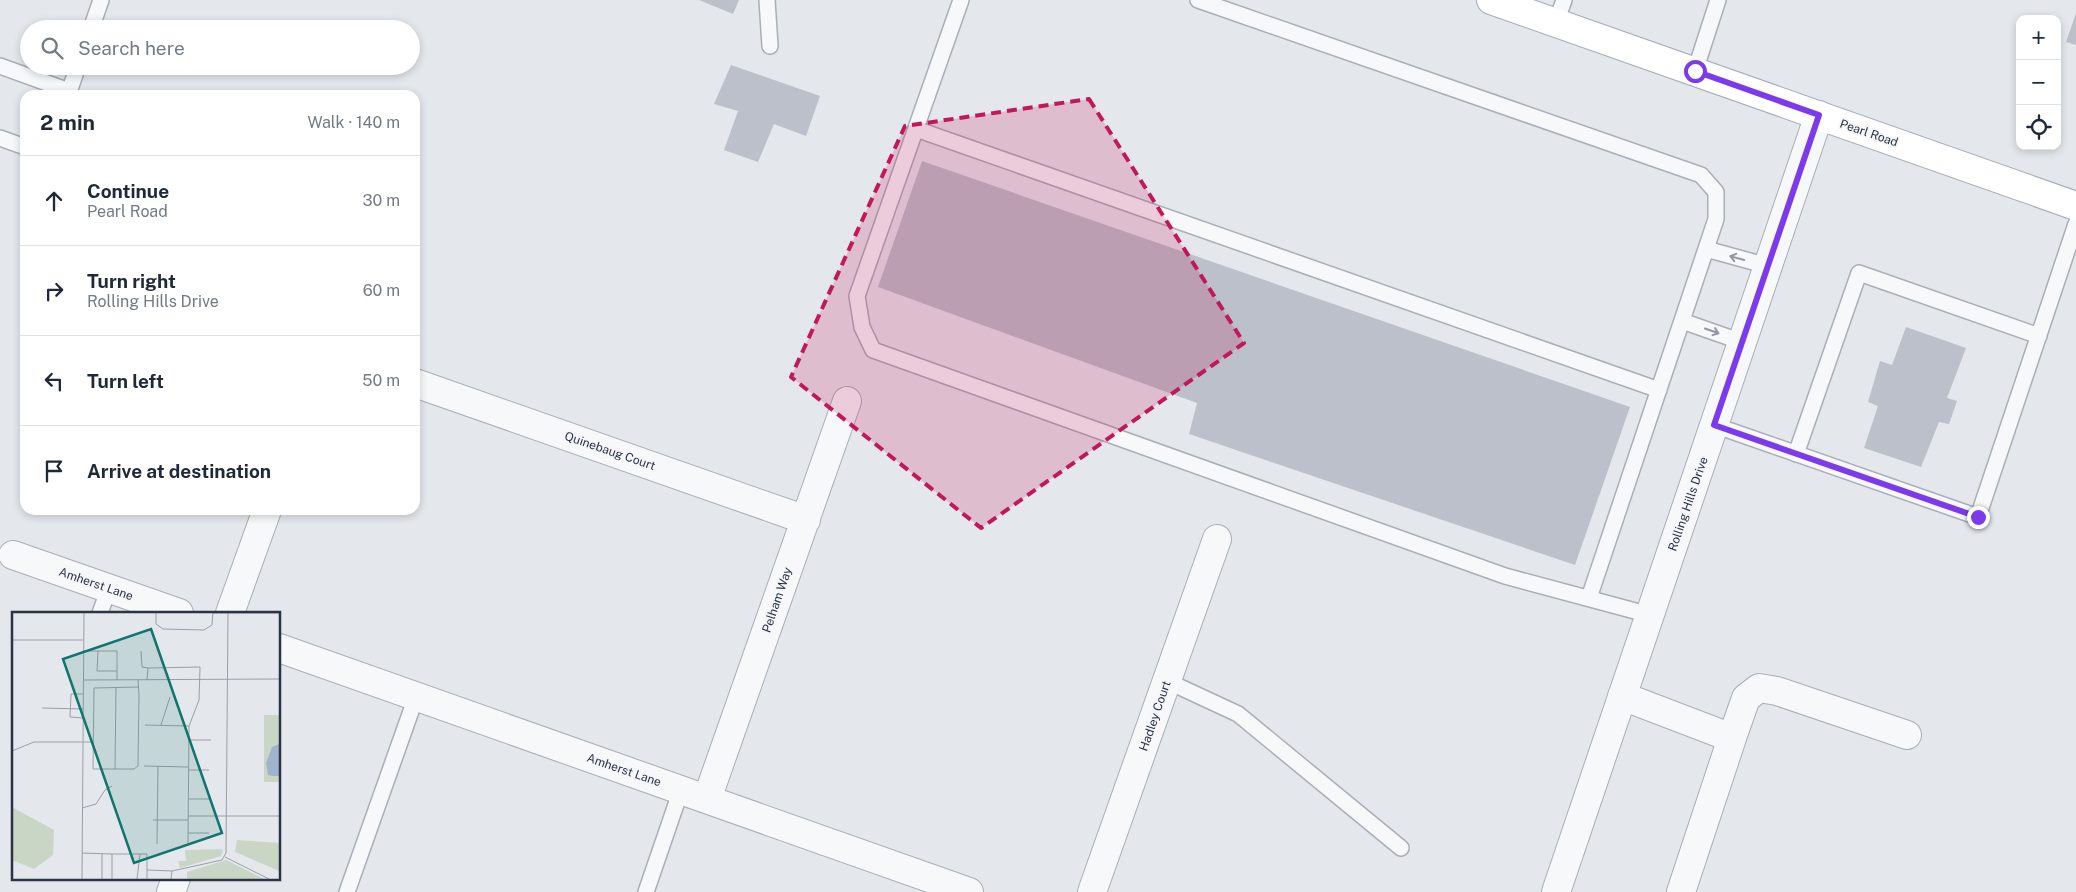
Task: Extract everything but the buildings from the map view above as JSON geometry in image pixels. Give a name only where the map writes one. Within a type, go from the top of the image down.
[{"type":"main road","name":"Pearl Road","points":[[1491,0],[1560,11],[1695,71],[2076,206]]},
{"type":"street","name":"Rolling Hills Drive","points":[[1556,892],[1819,115]]},
{"type":"street","name":"Quinebaug Court","points":[[420,385],[806,520]]},
{"type":"street","name":"Pelham Way","points":[[707,799],[847,401]]},
{"type":"street","points":[[230,612],[265,515]]},
{"type":"street","name":"Hadley Court","points":[[1092,892],[1217,540]]},
{"type":"street","name":"Amherst Lane","points":[[13,555],[104,601],[173,612]]},
{"type":"street","name":"Amherst Lane","points":[[280,648],[707,799],[955,890]]},
{"type":"street","points":[[1681,892],[1746,698],[1759,688],[1778,691],[1907,735]]},
{"type":"street","points":[[1622,696],[1732,738]]},
{"type":"street","points":[[171,892],[175,880]]},
{"type":"lane","points":[[94,20],[101,0]]},
{"type":"lane","points":[[767,0],[770,46]]},
{"type":"lane","points":[[961,0],[857,296],[862,327],[873,350],[1496,572],[1650,615]]},
{"type":"lane","points":[[1198,0],[1227,5],[1701,176],[1716,192],[1716,219],[1589,598]]},
{"type":"lane","points":[[1695,71],[1718,0]]},
{"type":"lane","points":[[0,66],[20,74]]},
{"type":"lane","points":[[23,75],[61,90]]},
{"type":"lane","points":[[70,90],[75,75]]},
{"type":"lane","points":[[916,129],[1659,390]]},
{"type":"lane","points":[[0,138],[20,145]]},
{"type":"lane","points":[[1714,425],[1978,517],[2076,224]]},
{"type":"lane","points":[[1706,249],[1768,266]]},
{"type":"lane","points":[[1796,454],[1859,273],[2039,336]]},
{"type":"lane","points":[[1682,321],[1742,342]]},
{"type":"lane","points":[[1167,681],[1238,714],[1401,848]]},
{"type":"lane","points":[[347,892],[416,697]]},
{"type":"lane","points":[[646,892],[681,790]]},
{"type":"highlighted area","points":[[1089,99],[1244,343],[981,528],[791,377],[905,126]]},
{"type":"route","points":[[1695,71],[1819,115],[1714,425],[1978,517]]}]
